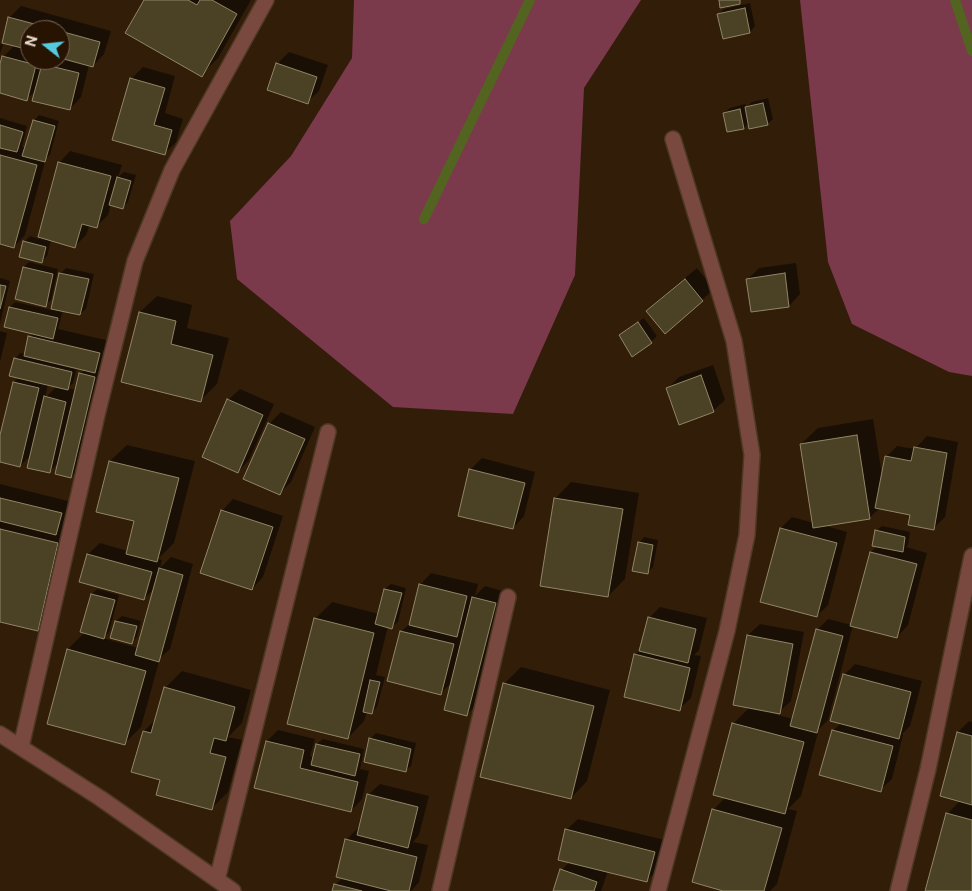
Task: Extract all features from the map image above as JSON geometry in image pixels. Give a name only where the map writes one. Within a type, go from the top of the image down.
[{"type":"street","points":[[21,748],[97,415],[135,261],[172,170],[266,0]]},
{"type":"street","points":[[658,891],[726,630],[745,545],[752,455],[734,341],[673,139]]},
{"type":"street","points":[[217,880],[328,432]]},
{"type":"street","points":[[898,891],[928,769],[972,556]]},
{"type":"street","points":[[440,891],[508,597]]},
{"type":"street","points":[[0,734],[100,798],[233,891]]},
{"type":"shaded area","points":[[354,0],[641,0],[584,88],[575,275],[513,414],[393,407],[237,279],[230,221],[291,156],[352,58]]},
{"type":"shaded area","points":[[800,0],[972,0],[972,376],[949,372],[852,324],[828,262]]},
{"type":"building","points":[[144,0],[188,0],[197,5],[200,0],[212,0],[237,14],[202,77],[125,33]]},
{"type":"building","points":[[719,0],[740,0],[740,4],[720,8]]},
{"type":"building","points":[[745,8],[750,33],[723,39],[717,14]]},
{"type":"building","points":[[8,17],[20,20],[20,48],[2,43]]},
{"type":"building","points":[[70,34],[100,42],[93,67],[70,61]]},
{"type":"building","points":[[2,56],[20,61],[20,70],[35,70],[27,101],[0,93],[0,64]]},
{"type":"building","points":[[276,63],[317,77],[308,104],[267,90]]},
{"type":"building","points":[[40,70],[67,70],[79,73],[70,110],[32,101]]},
{"type":"building","points":[[130,78],[165,88],[154,125],[172,130],[165,155],[112,140]]},
{"type":"building","points":[[763,103],[768,125],[749,129],[745,107]]},
{"type":"building","points":[[740,109],[744,129],[727,132],[723,113]]},
{"type":"building","points":[[33,120],[55,126],[45,162],[22,156]]},
{"type":"building","points":[[0,125],[23,132],[17,152],[0,148]]},
{"type":"building","points":[[0,155],[37,165],[14,248],[0,244]]},
{"type":"building","points":[[58,162],[111,176],[97,228],[82,224],[75,248],[38,237]]},
{"type":"building","points":[[117,177],[131,181],[123,209],[109,205]]},
{"type":"building","points":[[23,241],[46,247],[42,263],[19,257]]},
{"type":"building","points":[[23,267],[53,274],[46,307],[15,299]]},
{"type":"building","points":[[59,273],[89,279],[80,315],[51,309]]},
{"type":"building","points":[[785,273],[789,307],[751,312],[746,279]]},
{"type":"building","points":[[685,279],[703,301],[665,334],[646,311]]},
{"type":"building","points":[[0,285],[6,286],[0,309]]},
{"type":"building","points":[[9,307],[58,318],[53,339],[4,327]]},
{"type":"building","points":[[139,312],[176,321],[171,344],[213,355],[201,402],[121,382]]},
{"type":"building","points":[[638,322],[652,343],[632,357],[619,335]]},
{"type":"building","points":[[28,336],[100,353],[95,373],[24,356]]},
{"type":"building","points":[[14,358],[72,372],[68,390],[9,376]]},
{"type":"building","points":[[79,373],[95,377],[71,478],[55,474]]},
{"type":"building","points":[[701,375],[714,412],[679,425],[666,388]]},
{"type":"building","points":[[13,382],[39,388],[20,467],[0,462],[0,435]]},
{"type":"building","points":[[44,396],[66,402],[50,473],[27,468]]},
{"type":"building","points":[[227,399],[263,415],[238,473],[202,457]]},
{"type":"building","points":[[268,423],[305,439],[280,495],[243,479]]},
{"type":"building","points":[[857,435],[870,519],[813,528],[800,444]]},
{"type":"building","points":[[914,447],[947,453],[934,530],[908,525],[910,515],[875,508],[885,456],[911,461]]},
{"type":"building","points":[[109,461],[179,478],[157,562],[126,554],[134,521],[96,512]]},
{"type":"building","points":[[469,469],[525,483],[513,529],[458,516]]},
{"type":"building","points":[[0,498],[62,513],[56,535],[0,521]]},
{"type":"building","points":[[554,498],[623,509],[608,597],[540,586]]},
{"type":"building","points":[[221,510],[273,527],[252,590],[200,573]]},
{"type":"building","points":[[780,528],[837,543],[817,617],[760,602]]},
{"type":"building","points":[[0,529],[58,543],[38,631],[0,622]]},
{"type":"building","points":[[875,530],[905,537],[903,552],[872,546]]},
{"type":"building","points":[[638,542],[653,545],[648,574],[632,571]]},
{"type":"building","points":[[870,552],[917,564],[897,638],[850,626]]},
{"type":"building","points":[[87,554],[152,572],[144,600],[79,582]]},
{"type":"building","points":[[159,568],[183,575],[159,662],[135,655]]},
{"type":"building","points":[[419,584],[467,596],[457,637],[409,625]]},
{"type":"building","points":[[384,589],[402,593],[392,629],[375,624]]},
{"type":"building","points":[[91,594],[115,600],[104,639],[80,632]]},
{"type":"building","points":[[472,597],[496,603],[467,716],[444,710]]},
{"type":"building","points":[[648,617],[696,629],[688,663],[639,651]]},
{"type":"building","points":[[314,618],[374,633],[348,739],[287,724]]},
{"type":"building","points":[[115,621],[137,626],[132,644],[110,638]]},
{"type":"building","points":[[816,629],[843,636],[817,733],[790,726]]},
{"type":"building","points":[[400,631],[454,644],[441,695],[387,681]]},
{"type":"building","points":[[747,635],[793,644],[780,714],[733,705]]},
{"type":"building","points":[[67,649],[146,671],[125,745],[47,724]]},
{"type":"building","points":[[634,654],[690,668],[680,711],[624,697]]},
{"type":"building","points":[[843,674],[911,692],[899,739],[830,721]]},
{"type":"building","points":[[370,680],[380,682],[372,714],[363,712]]},
{"type":"building","points":[[503,683],[594,706],[571,799],[480,777]]},
{"type":"building","points":[[164,687],[235,707],[226,741],[214,738],[210,753],[226,757],[212,810],[156,795],[160,780],[131,772],[143,731],[151,733]]},
{"type":"building","points":[[732,723],[804,742],[785,814],[713,795]]},
{"type":"building","points":[[832,730],[893,746],[881,792],[819,775]]},
{"type":"building","points":[[957,732],[972,736],[972,805],[940,796]]},
{"type":"building","points":[[369,738],[411,749],[406,772],[364,762]]},
{"type":"building","points":[[266,741],[304,750],[300,768],[358,782],[351,812],[254,788]]},
{"type":"building","points":[[316,744],[360,754],[355,776],[311,765]]},
{"type":"building","points":[[367,794],[418,807],[408,848],[357,835]]},
{"type":"building","points":[[712,809],[782,828],[764,891],[723,891],[692,882]]},
{"type":"building","points":[[946,813],[972,820],[972,891],[925,891]]},
{"type":"building","points":[[565,829],[655,852],[647,882],[558,860]]},
{"type":"building","points":[[345,839],[417,857],[409,891],[391,891],[336,877]]},
{"type":"building","points":[[560,869],[597,882],[594,891],[553,891]]},
{"type":"building","points":[[334,884],[362,891],[332,891]]},
{"type":"waterway","points":[[424,219],[530,0]]},
{"type":"waterway","points":[[955,0],[972,51]]}]
